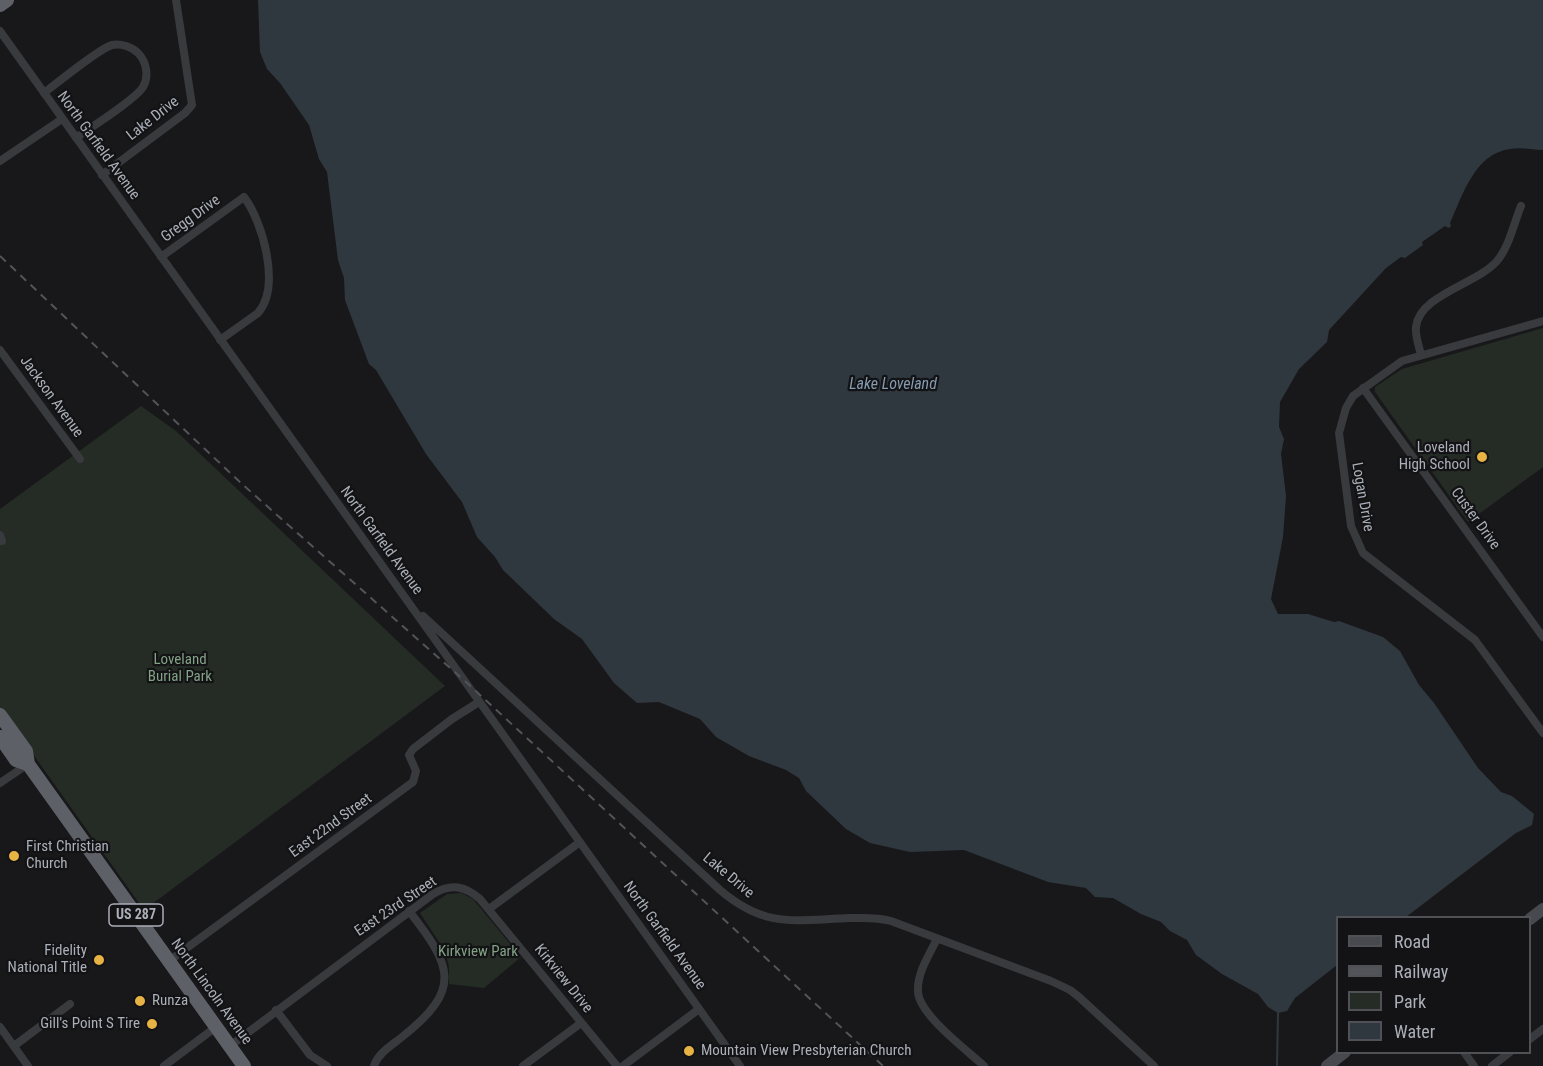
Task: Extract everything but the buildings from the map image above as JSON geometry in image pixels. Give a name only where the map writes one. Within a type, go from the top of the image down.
[{"type":"highway","points":[[0,5],[7,0]]},
{"type":"highway","name":"US 287","points":[[0,715],[26,751],[28,764]]},
{"type":"highway","name":"North Lincoln Avenue","points":[[0,737],[16,760],[28,764],[244,1066]]},
{"type":"main road","points":[[1531,918],[1543,909]]},
{"type":"main road","points":[[1327,1066],[1344,1054]]},
{"type":"street","name":"Lake Drive","points":[[102,175],[185,113],[192,105],[176,0]]},
{"type":"street","name":"North Garfield Avenue","points":[[0,31],[740,1066]]},
{"type":"street","points":[[44,93],[111,45],[132,49],[142,57],[147,69],[139,92],[76,138]]},
{"type":"street","points":[[0,161],[62,118]]},
{"type":"street","name":"Gregg Drive","points":[[161,257],[244,197],[249,204],[262,232],[269,292],[267,301],[258,313],[220,340]]},
{"type":"street","points":[[1420,355],[1416,326],[1424,309],[1480,275],[1497,261],[1503,252],[1521,206]]},
{"type":"street","name":"Logan Drive","points":[[1543,321],[1420,355],[1396,364],[1363,388],[1349,402],[1339,433],[1351,526],[1356,541],[1369,559],[1413,590],[1475,640],[1543,734]]},
{"type":"street","name":"Jackson Avenue","points":[[0,350],[80,459]]},
{"type":"street","name":"Custer Drive","points":[[1363,388],[1543,637]]},
{"type":"street","name":"Lake Drive","points":[[411,607],[720,890],[744,908],[774,919],[865,917],[884,919],[1051,981],[1070,990],[1154,1066]]},
{"type":"street","name":"East 22nd Street","points":[[169,961],[413,782],[416,771],[409,755],[413,749],[452,719],[480,702]]},
{"type":"street","points":[[0,783],[28,764]]},
{"type":"street","points":[[489,909],[579,842]]},
{"type":"street","name":"East 23rd Street","points":[[230,1046],[441,889],[457,886],[472,892],[489,909]]},
{"type":"street","name":"Kirkview Drive","points":[[489,909],[617,1066]]},
{"type":"street","points":[[374,1066],[379,1056],[428,1015],[438,1002],[443,990],[444,975],[437,950],[409,911]]},
{"type":"street","points":[[937,939],[919,981],[919,999],[929,1017],[984,1066]]},
{"type":"street","points":[[14,1046],[70,1004]]},
{"type":"street","points":[[623,1066],[699,1009]]},
{"type":"street","points":[[276,1010],[310,1055],[327,1066]]},
{"type":"street","points":[[524,1066],[581,1023]]},
{"type":"street","points":[[0,1027],[28,1066]]},
{"type":"street","points":[[164,1066],[216,1027]]},
{"type":"street","points":[[1531,1038],[1543,1029]]},
{"type":"street","points":[[1465,1054],[1474,1066]]},
{"type":"street","points":[[1492,1066],[1509,1054]]},
{"type":"green space","name":"Loveland High School","points":[[1543,328],[1543,467],[1468,522],[1375,392],[1375,387],[1402,369]]},
{"type":"green space","name":"Loveland Burial Park","points":[[141,406],[176,431],[445,686],[144,910],[0,708],[0,509]]},
{"type":"green space","name":"Kirkview Park","points":[[461,893],[473,899],[521,957],[484,988],[449,984],[449,967],[445,951],[420,913],[447,894]]},
{"type":"water","name":"Lake Loveland","points":[[258,0],[1543,0],[1543,150],[1510,149],[1498,152],[1487,159],[1471,177],[1450,223],[1451,226],[1449,228],[1445,226],[1422,242],[1423,245],[1405,258],[1401,257],[1386,268],[1329,330],[1327,342],[1299,369],[1280,402],[1279,427],[1284,439],[1281,454],[1286,496],[1283,537],[1271,599],[1278,614],[1308,614],[1334,622],[1339,621],[1383,637],[1400,651],[1419,685],[1478,768],[1501,792],[1512,796],[1534,814],[1532,825],[1516,833],[1407,916],[1336,916],[1336,966],[1295,998],[1287,1011],[1278,1013],[1268,1007],[1258,994],[1222,974],[1196,955],[1187,940],[1170,931],[1161,922],[1113,898],[1095,897],[1086,888],[1048,882],[964,850],[910,852],[870,843],[846,829],[806,791],[799,778],[786,770],[749,756],[716,737],[700,719],[659,702],[637,703],[614,683],[582,639],[554,619],[503,570],[477,537],[462,502],[426,454],[376,370],[369,364],[345,300],[344,278],[338,260],[327,172],[319,159],[309,125],[280,83],[267,69],[260,52]]},
{"type":"waterway","points":[[1277,1066],[1278,1013]]},
{"type":"railway","points":[[0,256],[242,484],[466,682],[883,1066]]},
{"type":"place","name":"Loveland High School","points":[[1482,457]]},
{"type":"place","name":"First Christian Church","points":[[14,856]]},
{"type":"place","name":"Fidelity National Title","points":[[99,960]]},
{"type":"place","name":"Runza","points":[[140,1001]]},
{"type":"place","name":"Gill's Point S Tire","points":[[152,1024]]},
{"type":"place","name":"Mountain View Presbyterian Church","points":[[689,1051]]}]
